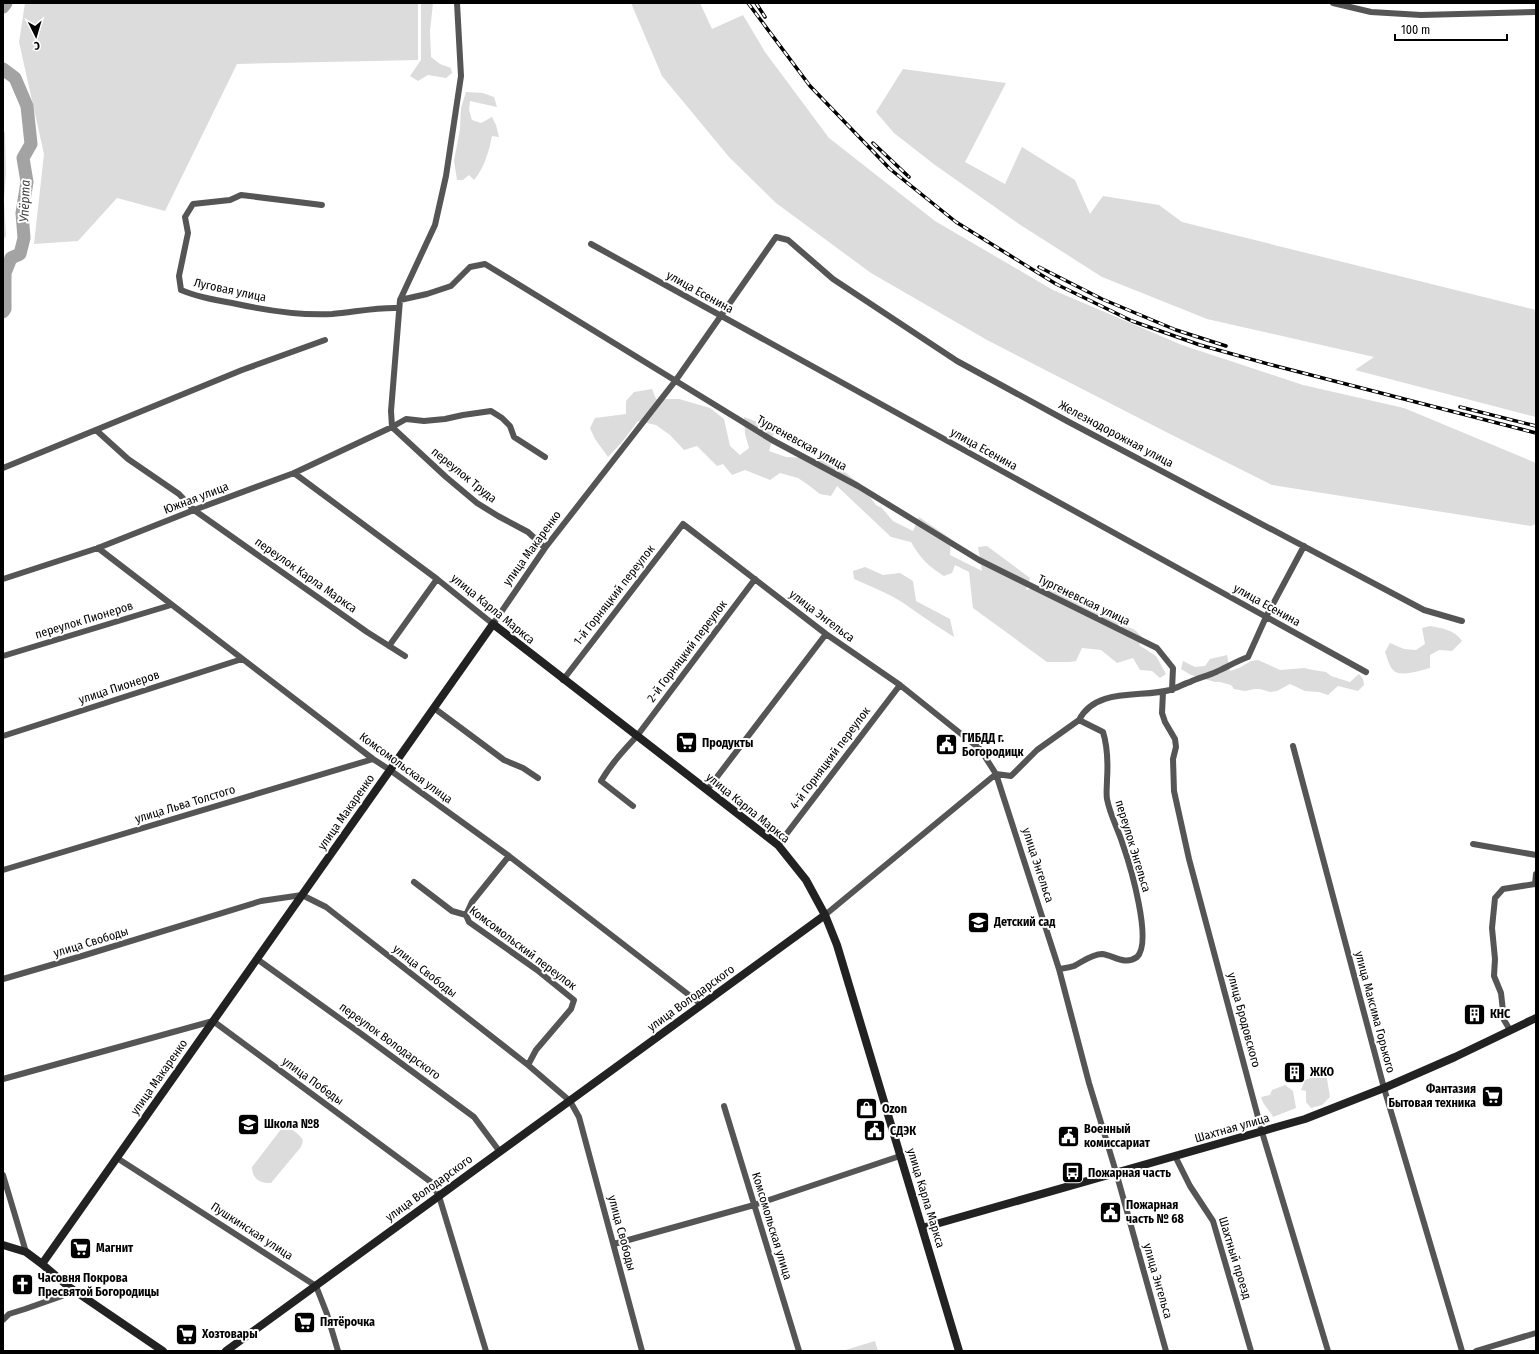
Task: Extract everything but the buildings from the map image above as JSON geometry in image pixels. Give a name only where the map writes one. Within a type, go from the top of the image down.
[{"type":"main road","name":"улица Карла Маркса","points":[[493,624],[563,680],[778,845],[806,880],[825,915],[837,946],[959,1351]]},
{"type":"main road","name":"улица Макаренко","points":[[42,1264],[493,624]]},
{"type":"main road","name":"улица Володарского","points":[[226,1351],[825,915]]},
{"type":"main road","name":"Шахтная улица","points":[[922,1228],[1305,1119],[1384,1088],[1536,1018]]},
{"type":"main road","points":[[3,1245],[26,1252],[69,1287],[163,1351]]},
{"type":"street","points":[[392,427],[391,411],[400,300],[435,225],[446,176],[461,76],[457,3]]},
{"type":"street","points":[[1333,3],[1371,12],[1421,15],[1536,12]]},
{"type":"street","name":"Луговая улица","points":[[322,206],[241,195],[230,200],[192,204],[185,217],[188,233],[178,276],[181,290],[194,296],[257,308],[309,314],[333,314],[399,308]]},
{"type":"street","name":"улица Макаренко","points":[[493,624],[545,548],[676,380],[776,237]]},
{"type":"street","name":"Железнодорожная улица","points":[[776,237],[788,240],[832,279],[957,361],[1424,610],[1462,621]]},
{"type":"street","name":"улица Есенина","points":[[591,244],[1366,672]]},
{"type":"street","name":"Тургеневская улица","points":[[400,300],[428,294],[451,286],[470,267],[485,264],[772,440],[858,486],[979,560],[1157,648],[1173,668],[1172,690]]},
{"type":"street","points":[[3,468],[242,370],[325,340]]},
{"type":"street","name":"Южная улица","points":[[3,579],[98,548],[194,510],[294,474],[406,419],[424,421],[438,420],[463,414],[491,411],[502,418],[510,426],[514,437],[545,457]]},
{"type":"street","name":"переулок Труда","points":[[392,427],[446,477],[477,503],[528,532],[545,548]]},
{"type":"street","name":"переулок Карла Маркса","points":[[96,430],[128,459],[179,494],[194,510],[405,656]]},
{"type":"street","name":"улица Карла Маркса","points":[[294,474],[437,579],[493,624]]},
{"type":"street","name":"улица Энгельса","points":[[683,524],[826,634],[900,685],[980,749],[996,774],[1059,969],[1089,1083],[1116,1172],[1166,1351]]},
{"type":"street","name":"1-й Горняцкий переулок","points":[[563,680],[683,524]]},
{"type":"street","points":[[996,774],[1011,776],[1037,750],[1079,720],[1082,714],[1091,705],[1115,696],[1172,690],[1190,681],[1214,673],[1248,656],[1266,617],[1304,546]]},
{"type":"street","name":"Комсомольская улица","points":[[98,548],[373,759],[509,856],[702,1005]]},
{"type":"street","points":[[389,646],[437,579]]},
{"type":"street","name":"2-й Горняцкий переулок","points":[[634,806],[601,781],[623,750],[637,736],[755,579]]},
{"type":"street","name":"переулок Пионеров","points":[[3,656],[171,605]]},
{"type":"street","points":[[707,790],[826,634]]},
{"type":"street","name":"улица Пионеров","points":[[3,736],[242,659]]},
{"type":"street","name":"4-й Горняцкий переулок","points":[[778,845],[900,685]]},
{"type":"street","name":"улица Бродовского","points":[[1163,692],[1162,712],[1165,722],[1175,739],[1176,747],[1173,759],[1174,792],[1189,859],[1262,1132],[1328,1351]]},
{"type":"street","points":[[434,708],[504,760],[523,768],[538,778]]},
{"type":"street","name":"переулок Энгельса","points":[[1059,969],[1072,966],[1092,956],[1102,954],[1123,961],[1131,960],[1142,950],[1143,939],[1140,906],[1123,844],[1107,798],[1108,759],[1106,742],[1103,732],[1079,720]]},
{"type":"street","name":"улица Максима Горького","points":[[1293,746],[1384,1088],[1462,1351]]},
{"type":"street","name":"улица Льва Толстого","points":[[3,870],[373,759]]},
{"type":"street","name":"улица Володарского","points":[[825,915],[996,774]]},
{"type":"street","points":[[1473,844],[1536,855]]},
{"type":"street","points":[[466,915],[472,902],[509,856]]},
{"type":"street","points":[[1510,1030],[1504,1020],[1501,993],[1494,976],[1495,959],[1492,928],[1495,898],[1503,889],[1535,884],[1536,874]]},
{"type":"street","name":"Комсомольский переулок","points":[[414,882],[452,912],[466,915],[469,922],[537,970],[574,1000],[571,1009],[536,1050],[528,1065]]},
{"type":"street","name":"улица Свободы","points":[[3,979],[260,901],[302,895],[326,907],[528,1065],[570,1101],[579,1117],[642,1351]]},
{"type":"street","name":"переулок Володарского","points":[[257,959],[474,1117],[500,1152]]},
{"type":"street","points":[[3,1079],[213,1021]]},
{"type":"street","name":"улица Победы","points":[[213,1021],[431,1182],[439,1196],[486,1351]]},
{"type":"street","name":"Комсомольская улица","points":[[724,1106],[799,1351]]},
{"type":"street","points":[[614,1244],[754,1205],[900,1156]]},
{"type":"street","name":"Шахтный проезд","points":[[1175,1156],[1190,1186],[1213,1221],[1251,1351]]},
{"type":"street","name":"Пушкинская улица","points":[[117,1158],[316,1286]]},
{"type":"street","points":[[3,1175],[26,1252]]},
{"type":"street","points":[[316,1286],[328,1314],[338,1351]]},
{"type":"street","points":[[3,1320],[9,1314],[62,1296],[69,1287]]},
{"type":"street","points":[[1476,1351],[1536,1333]]},
{"type":"shaded area","points":[[25,3],[418,3],[418,60],[237,64],[165,211],[117,198],[78,241],[34,244],[44,154],[19,42]]},
{"type":"shaded area","points":[[421,3],[433,3],[430,31],[431,57],[440,64],[451,68],[452,73],[446,78],[428,75],[418,81],[410,76],[421,60]]},
{"type":"shaded area","points":[[631,3],[700,3],[712,29],[743,15],[765,52],[829,138],[935,221],[1053,290],[1182,345],[1303,385],[1404,408],[1536,463],[1536,524],[1531,526],[1272,485],[987,340],[871,273],[776,203],[729,157],[662,76]]},
{"type":"shaded area","points":[[903,69],[1006,83],[965,162],[1005,184],[1022,147],[1075,180],[1090,214],[1103,196],[1159,205],[1182,222],[1536,310],[1536,417],[1355,370],[1374,357],[1207,319],[1102,277],[1019,224],[935,165],[894,133],[876,112]]},
{"type":"shaded area","points":[[466,92],[483,93],[494,97],[497,107],[470,101],[469,110],[472,120],[481,123],[492,117],[499,137],[492,136],[488,154],[478,176],[474,180],[469,175],[463,180],[457,180],[454,161],[460,129],[461,108]]},
{"type":"shaded area","points":[[3,128],[5,133],[6,172],[4,200],[6,236],[3,241]]},
{"type":"shaded area","points":[[652,389],[656,399],[679,399],[710,408],[724,419],[730,446],[740,455],[749,448],[745,434],[744,417],[755,421],[774,433],[769,451],[786,457],[823,459],[836,465],[861,485],[876,505],[882,508],[893,521],[913,531],[919,517],[951,539],[950,555],[982,571],[978,547],[987,546],[1030,578],[1026,590],[1044,585],[1088,609],[1135,630],[1143,638],[1139,645],[1156,656],[1166,674],[1160,678],[1152,671],[1140,670],[1133,658],[1117,663],[1101,650],[1082,648],[1076,661],[1047,662],[973,608],[969,572],[955,565],[952,573],[944,576],[925,561],[911,542],[891,537],[837,486],[831,496],[820,494],[798,478],[780,473],[770,480],[745,470],[732,475],[723,464],[717,466],[697,446],[684,450],[670,435],[656,425],[638,421],[623,441],[608,457],[595,439],[590,428],[595,418],[626,414],[626,401],[634,392]]},
{"type":"shaded area","points":[[865,567],[883,575],[900,573],[913,581],[916,601],[950,619],[954,637],[902,602],[854,579],[853,571]]},
{"type":"shaded area","points":[[1430,626],[1452,632],[1462,641],[1452,651],[1439,650],[1430,655],[1430,668],[1417,672],[1406,673],[1396,672],[1393,670],[1389,664],[1385,652],[1390,643],[1404,649],[1416,650],[1425,644],[1422,628]]},
{"type":"shaded area","points":[[1227,655],[1230,671],[1251,661],[1258,660],[1280,670],[1304,668],[1326,672],[1331,676],[1350,682],[1359,674],[1363,679],[1364,685],[1358,691],[1338,686],[1328,695],[1319,692],[1305,691],[1290,684],[1277,691],[1270,692],[1255,689],[1245,691],[1234,689],[1231,685],[1191,675],[1181,669],[1183,661],[1195,667],[1205,666],[1210,659]]},
{"type":"shaded area","points":[[1326,1073],[1330,1097],[1322,1105],[1311,1108],[1306,1102],[1306,1091],[1301,1090],[1305,1080]]},
{"type":"shaded area","points":[[1285,1085],[1293,1091],[1296,1108],[1273,1117],[1261,1097],[1270,1095],[1272,1090]]},
{"type":"shaded area","points":[[282,1128],[294,1131],[299,1135],[303,1140],[301,1147],[271,1183],[257,1180],[253,1175],[252,1167]]},
{"type":"shaded area","points":[[875,1341],[878,1351],[842,1351]]},
{"type":"waterway","name":"Упёрта","points":[[3,7],[6,3]]},
{"type":"waterway","name":"Упёрта","points":[[3,69],[15,78],[27,106],[31,144],[23,158],[27,182],[22,213],[24,238],[20,254],[11,258],[5,273],[5,309],[3,312]]},
{"type":"railway","points":[[748,3],[810,86],[890,169],[956,222],[1056,284],[1132,321],[1200,345],[1536,433]]},
{"type":"railway","points":[[756,3],[765,17]]},
{"type":"railway","points":[[873,143],[909,177]]},
{"type":"railway","points":[[1039,267],[1102,299],[1176,330],[1226,346]]},
{"type":"railway","points":[[1460,407],[1536,426]]},
{"type":"place","name":"Продукты","points":[[687,743]]},
{"type":"place","name":"ГИБДД г. Богородицк","points":[[946,745]]},
{"type":"place","name":"Детский сад","points":[[978,922]]},
{"type":"place","name":"КНС","points":[[1474,1014]]},
{"type":"place","name":"ЖКО","points":[[1295,1072]]},
{"type":"place","name":"Фантазия Бытовая техника","points":[[1492,1096]]},
{"type":"place","name":"Ozon","points":[[867,1109]]},
{"type":"place","name":"Школа №8","points":[[249,1124]]},
{"type":"place","name":"СДЭК","points":[[875,1131]]},
{"type":"place","name":"Военный комиссариат","points":[[1068,1136]]},
{"type":"place","name":"Пожарная часть","points":[[1072,1173]]},
{"type":"place","name":"Пожарная часть № 68","points":[[1111,1212]]},
{"type":"place","name":"Магнит","points":[[80,1248]]},
{"type":"place","name":"Часовня Покрова Пресвятой Богородицы","points":[[22,1285]]},
{"type":"place","name":"Пятёрочка","points":[[304,1322]]},
{"type":"place","name":"Хозтовары","points":[[186,1334]]}]
